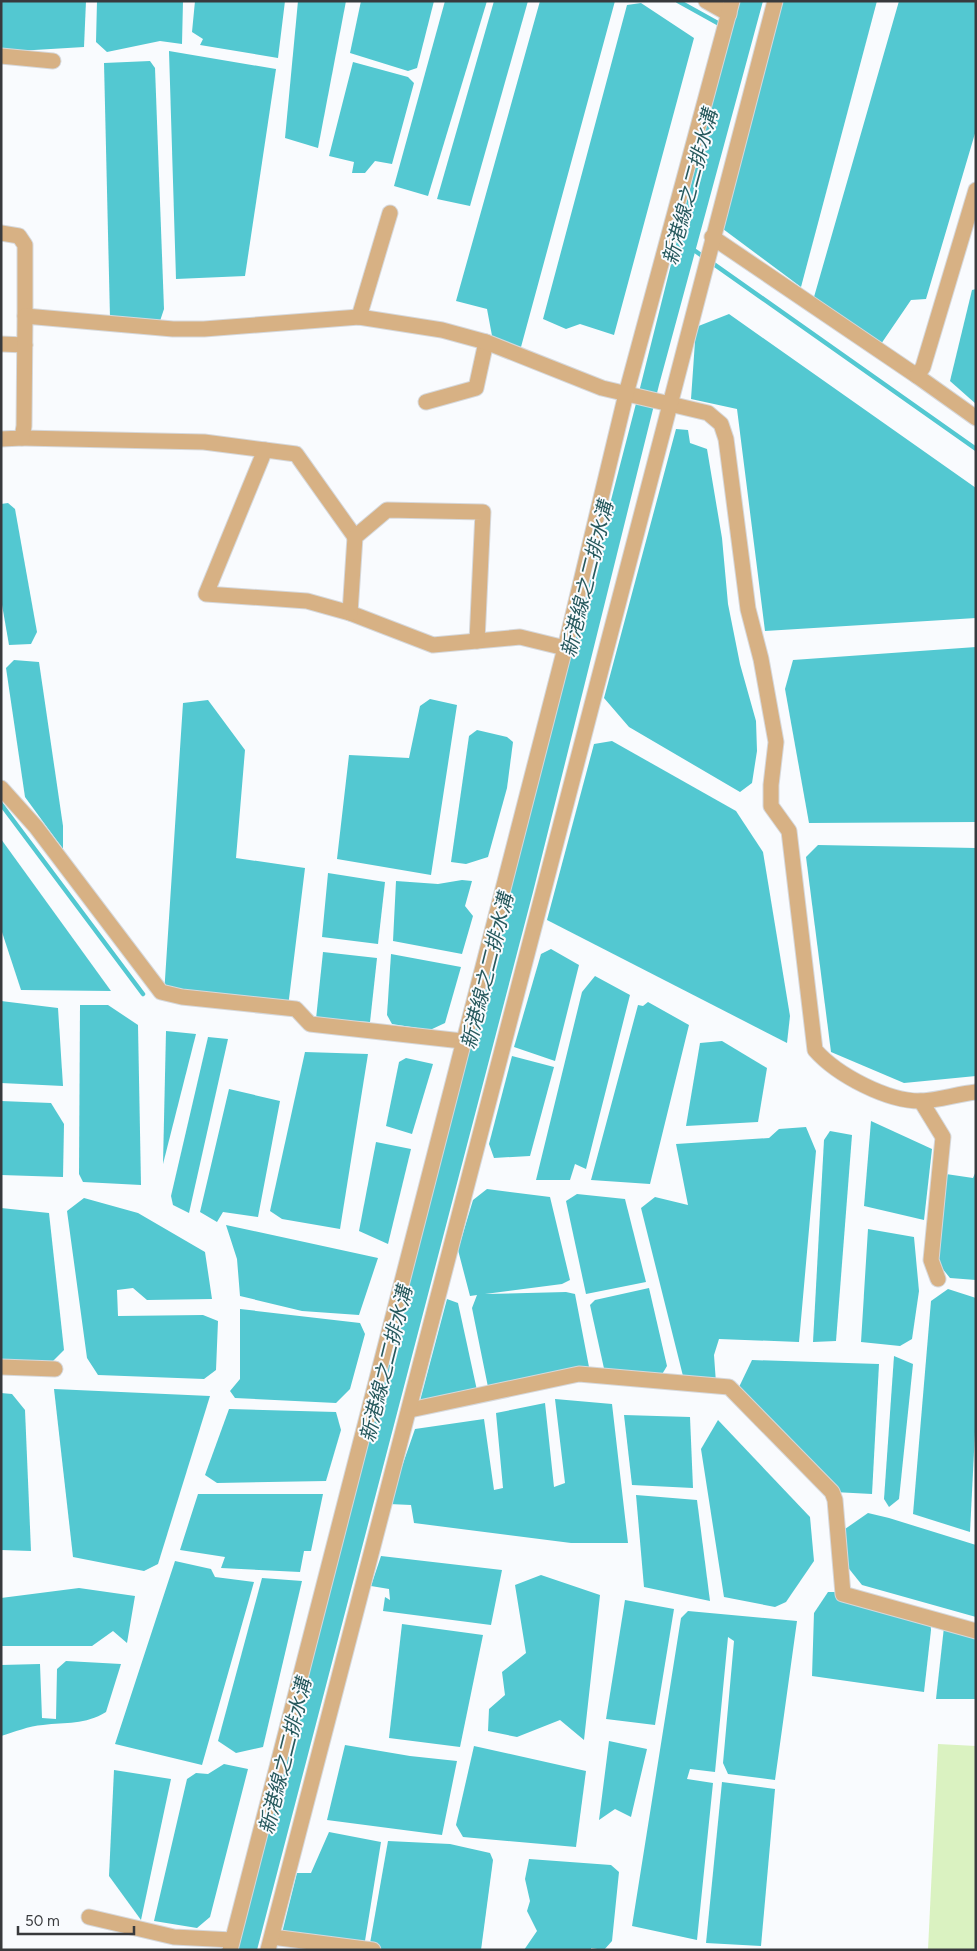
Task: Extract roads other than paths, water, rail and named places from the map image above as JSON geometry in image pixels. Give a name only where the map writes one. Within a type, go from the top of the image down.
[{"type":"street","points":[[89,1917],[174,1937],[231,1945],[462,1041],[565,648],[626,394],[730,8],[706,1]]},
{"type":"street","points":[[373,1950],[270,1943],[410,1410],[712,237],[775,1]]},
{"type":"street","points":[[1,56],[53,61]]},
{"type":"street","points":[[917,376],[923,367],[976,190]]},
{"type":"street","points":[[359,317],[390,213]]},
{"type":"street","points":[[1,233],[19,236],[25,245],[24,426],[22,438]]},
{"type":"street","points":[[712,237],[976,418]]},
{"type":"street","points":[[25,316],[196,329],[359,317],[442,330],[486,342],[602,388],[708,413],[721,424],[726,439],[748,609],[762,659],[776,742],[770,785],[771,806],[789,832],[815,1050],[824,1061],[880,1094],[921,1101],[976,1092]]},
{"type":"street","points":[[426,402],[476,388],[486,342]]},
{"type":"street","points":[[1,344],[25,345]]},
{"type":"street","points":[[1,439],[204,442],[296,454],[355,537],[350,613]]},
{"type":"street","points":[[265,450],[206,594],[307,601],[350,613],[434,645],[520,637],[565,648]]},
{"type":"street","points":[[355,537],[387,510],[483,512],[477,641]]},
{"type":"street","points":[[1,788],[36,827],[161,992],[182,997],[296,1009],[310,1024],[462,1041]]},
{"type":"street","points":[[921,1101],[943,1137],[931,1260],[938,1279]]},
{"type":"street","points":[[1,1367],[55,1369]]},
{"type":"street","points":[[410,1410],[579,1374],[729,1387],[832,1492],[835,1500],[844,1594],[976,1631]]},
{"type":"water","points":[[1,1],[86,1],[84,47],[1,52]]},
{"type":"water","points":[[97,1],[183,1],[182,44],[160,41],[107,52],[96,42]]},
{"type":"water","points":[[195,1],[285,1],[278,58],[200,45],[203,39],[192,32]]},
{"type":"water","points":[[298,1],[346,1],[318,148],[285,138]]},
{"type":"water","points":[[361,1],[434,1],[417,68],[408,71],[350,53]]},
{"type":"water","points":[[445,1],[487,1],[428,196],[394,186]]},
{"type":"water","points":[[494,1],[528,1],[470,206],[437,199]]},
{"type":"water","points":[[540,1],[615,1],[521,347],[493,341],[487,309],[456,301]]},
{"type":"water","points":[[737,1],[763,1],[659,385],[533,892],[257,1950],[236,1950],[640,388]]},
{"type":"water","points":[[783,1],[877,1],[801,287],[723,229]]},
{"type":"water","points":[[899,1],[976,1],[976,130],[926,299],[911,300],[881,344],[814,297]]},
{"type":"water","points":[[641,3],[694,38],[614,335],[580,324],[566,329],[543,319],[627,5]]},
{"type":"water","points":[[169,51],[276,69],[245,276],[176,279]]},
{"type":"water","points":[[150,61],[155,68],[164,309],[160,321],[110,318],[104,63]]},
{"type":"water","points":[[353,62],[408,77],[414,83],[392,164],[375,161],[365,173],[352,173],[354,162],[329,156]]},
{"type":"water","points":[[976,289],[976,404],[950,381],[972,290]]},
{"type":"water","points":[[729,314],[976,488],[976,618],[765,631],[737,409],[691,399],[696,327]]},
{"type":"water","points":[[676,429],[688,430],[690,443],[707,449],[722,538],[728,604],[740,664],[756,721],[757,751],[752,783],[740,792],[629,727],[604,698]]},
{"type":"water","points":[[8,503],[15,509],[37,632],[31,644],[9,645],[1,599],[1,504]]},
{"type":"water","points":[[976,647],[976,822],[809,823],[785,689],[793,660]]},
{"type":"water","points":[[14,660],[39,662],[63,826],[63,849],[25,797],[6,668]]},
{"type":"water","points":[[430,699],[457,705],[431,875],[337,859],[349,755],[409,758],[420,706]]},
{"type":"water","points":[[208,700],[245,750],[236,858],[305,868],[288,1007],[164,995],[183,703]]},
{"type":"water","points":[[477,730],[507,737],[513,742],[507,788],[488,857],[466,864],[451,862],[469,736]]},
{"type":"water","points":[[612,741],[736,811],[763,852],[790,1016],[787,1043],[547,920],[594,744]]},
{"type":"water","points":[[1,839],[111,991],[21,990],[1,929]]},
{"type":"water","points":[[818,845],[976,848],[976,1076],[904,1083],[831,1052],[806,857]]},
{"type":"water","points":[[328,873],[385,882],[378,944],[322,937]]},
{"type":"water","points":[[462,880],[472,881],[465,906],[473,916],[462,954],[393,941],[396,881],[438,884]]},
{"type":"water","points":[[551,949],[579,965],[555,1061],[514,1047],[541,954]]},
{"type":"water","points":[[323,952],[377,958],[370,1022],[316,1019]]},
{"type":"water","points":[[391,954],[461,967],[445,1023],[430,1030],[392,1024],[387,1015]]},
{"type":"water","points":[[595,976],[630,995],[586,1169],[575,1164],[570,1180],[536,1180],[582,992]]},
{"type":"water","points":[[1,1001],[58,1008],[63,1086],[1,1083]]},
{"type":"water","points":[[648,1002],[689,1025],[650,1184],[591,1180],[638,1005],[643,1006]]},
{"type":"water","points":[[80,1005],[108,1005],[138,1025],[141,1185],[83,1182],[79,1174]]},
{"type":"water","points":[[166,1031],[196,1034],[163,1164]]},
{"type":"water","points":[[208,1037],[228,1039],[189,1213],[173,1205],[171,1196]]},
{"type":"water","points":[[722,1041],[767,1068],[758,1122],[686,1126],[700,1043]]},
{"type":"water","points":[[305,1052],[368,1054],[340,1229],[282,1219],[270,1211]]},
{"type":"water","points":[[512,1056],[554,1067],[530,1156],[494,1158],[489,1144]]},
{"type":"water","points":[[406,1058],[433,1064],[412,1134],[386,1126],[399,1062]]},
{"type":"water","points":[[229,1089],[280,1101],[258,1217],[223,1212],[217,1222],[200,1212]]},
{"type":"water","points":[[1,1101],[51,1103],[64,1124],[63,1177],[1,1175]]},
{"type":"water","points":[[871,1121],[932,1149],[924,1220],[864,1206]]},
{"type":"water","points":[[806,1127],[816,1151],[799,1342],[719,1339],[714,1355],[716,1383],[685,1384],[641,1208],[655,1197],[688,1205],[676,1144],[769,1138],[779,1129]]},
{"type":"water","points":[[830,1131],[852,1135],[836,1341],[813,1342],[824,1140]]},
{"type":"water","points":[[376,1142],[411,1149],[388,1244],[359,1231]]},
{"type":"water","points":[[976,1171],[976,1280],[950,1278],[938,1263],[946,1174],[973,1178]]},
{"type":"water","points":[[487,1189],[550,1197],[570,1280],[562,1284],[485,1294],[566,1292],[575,1294],[589,1367],[488,1387],[472,1308],[477,1295],[470,1296],[458,1250],[473,1200]]},
{"type":"water","points":[[577,1194],[625,1199],[646,1282],[586,1294],[566,1201]]},
{"type":"water","points":[[84,1198],[138,1213],[205,1252],[212,1299],[147,1300],[133,1288],[117,1290],[118,1316],[203,1315],[218,1321],[216,1370],[204,1379],[98,1375],[87,1358],[67,1211]]},
{"type":"water","points":[[1,1208],[49,1213],[64,1350],[53,1361],[1,1364]]},
{"type":"water","points":[[226,1225],[378,1258],[359,1315],[302,1311],[240,1296],[237,1259]]},
{"type":"water","points":[[868,1229],[914,1237],[919,1291],[912,1339],[900,1346],[861,1342]]},
{"type":"water","points":[[649,1288],[667,1366],[658,1381],[605,1373],[590,1305],[595,1300]]},
{"type":"water","points":[[948,1289],[976,1298],[976,1412],[970,1532],[913,1514],[931,1301]]},
{"type":"water","points":[[447,1299],[458,1303],[478,1395],[420,1401]]},
{"type":"water","points":[[240,1309],[360,1323],[365,1334],[350,1389],[336,1403],[235,1398],[230,1391],[240,1379]]},
{"type":"water","points":[[894,1356],[913,1364],[899,1499],[889,1507],[884,1499]]},
{"type":"water","points":[[752,1360],[879,1364],[872,1494],[834,1492],[739,1387]]},
{"type":"water","points":[[54,1389],[210,1396],[158,1564],[144,1571],[73,1557]]},
{"type":"water","points":[[1,1393],[12,1394],[25,1410],[31,1551],[1,1550]]},
{"type":"water","points":[[555,1399],[612,1404],[628,1543],[571,1543],[414,1523],[411,1505],[389,1504],[415,1429],[484,1419],[494,1490],[503,1488],[496,1413],[545,1403],[554,1487],[565,1483]]},
{"type":"water","points":[[229,1409],[336,1412],[341,1430],[326,1481],[217,1483],[205,1475]]},
{"type":"water","points":[[624,1415],[690,1417],[693,1488],[632,1485]]},
{"type":"water","points":[[718,1420],[810,1517],[814,1561],[786,1602],[775,1607],[724,1597],[701,1449]]},
{"type":"water","points":[[198,1494],[323,1494],[311,1551],[304,1551],[300,1572],[221,1568],[225,1557],[180,1550]]},
{"type":"water","points":[[636,1495],[697,1500],[710,1601],[644,1587]]},
{"type":"water","points":[[868,1513],[976,1545],[976,1617],[862,1585],[846,1565],[845,1529]]},
{"type":"water","points":[[381,1556],[502,1570],[491,1625],[383,1611],[385,1597],[390,1600],[389,1589],[371,1586]]},
{"type":"water","points":[[175,1561],[211,1569],[215,1577],[254,1582],[202,1765],[115,1744]]},
{"type":"water","points":[[541,1575],[600,1595],[584,1740],[560,1720],[517,1737],[488,1731],[489,1709],[505,1695],[502,1672],[526,1653],[515,1585]]},
{"type":"water","points":[[262,1578],[302,1581],[263,1747],[236,1753],[218,1741]]},
{"type":"water","points":[[79,1588],[135,1596],[127,1643],[113,1631],[92,1646],[1,1646],[1,1598]]},
{"type":"water","points":[[828,1592],[842,1592],[930,1619],[931,1630],[924,1692],[812,1676],[814,1613]]},
{"type":"water","points":[[625,1600],[674,1609],[655,1725],[606,1719]]},
{"type":"water","points":[[688,1611],[797,1621],[775,1780],[728,1774],[723,1763],[734,1641],[728,1637],[715,1772],[690,1769],[687,1779],[713,1783],[697,1940],[632,1926],[681,1618]]},
{"type":"water","points":[[402,1624],[483,1635],[460,1747],[389,1738]]},
{"type":"water","points":[[944,1627],[976,1635],[976,1699],[936,1699]]},
{"type":"water","points":[[66,1661],[121,1664],[106,1712],[83,1721],[38,1726],[1,1736],[1,1665],[40,1664],[42,1718],[56,1719],[57,1669]]},
{"type":"water","points":[[609,1741],[647,1749],[631,1817],[615,1809],[599,1820]]},
{"type":"water","points":[[345,1745],[410,1756],[457,1761],[442,1835],[327,1820]]},
{"type":"water","points":[[474,1746],[586,1771],[576,1847],[463,1837],[456,1825]]},
{"type":"water","points":[[224,1764],[248,1769],[210,1917],[197,1928],[154,1921],[187,1779],[196,1773],[208,1774]]},
{"type":"water","points":[[114,1770],[171,1779],[141,1920],[109,1876]]},
{"type":"water","points":[[722,1782],[775,1789],[761,1946],[706,1943]]},
{"type":"water","points":[[329,1832],[381,1842],[364,1947],[282,1933],[297,1873],[311,1873]]},
{"type":"water","points":[[388,1841],[450,1844],[490,1853],[493,1860],[481,1950],[369,1949]]},
{"type":"water","points":[[529,1859],[611,1865],[619,1872],[612,1941],[604,1950],[591,1948],[591,1950],[524,1950],[537,1931],[527,1911],[530,1901],[525,1879]]},
{"type":"waterway","points":[[678,1],[723,26]]},
{"type":"waterway","name":"新港線之二排水溝","points":[[691,248],[976,449]]},
{"type":"waterway","points":[[1,804],[143,994]]}]
